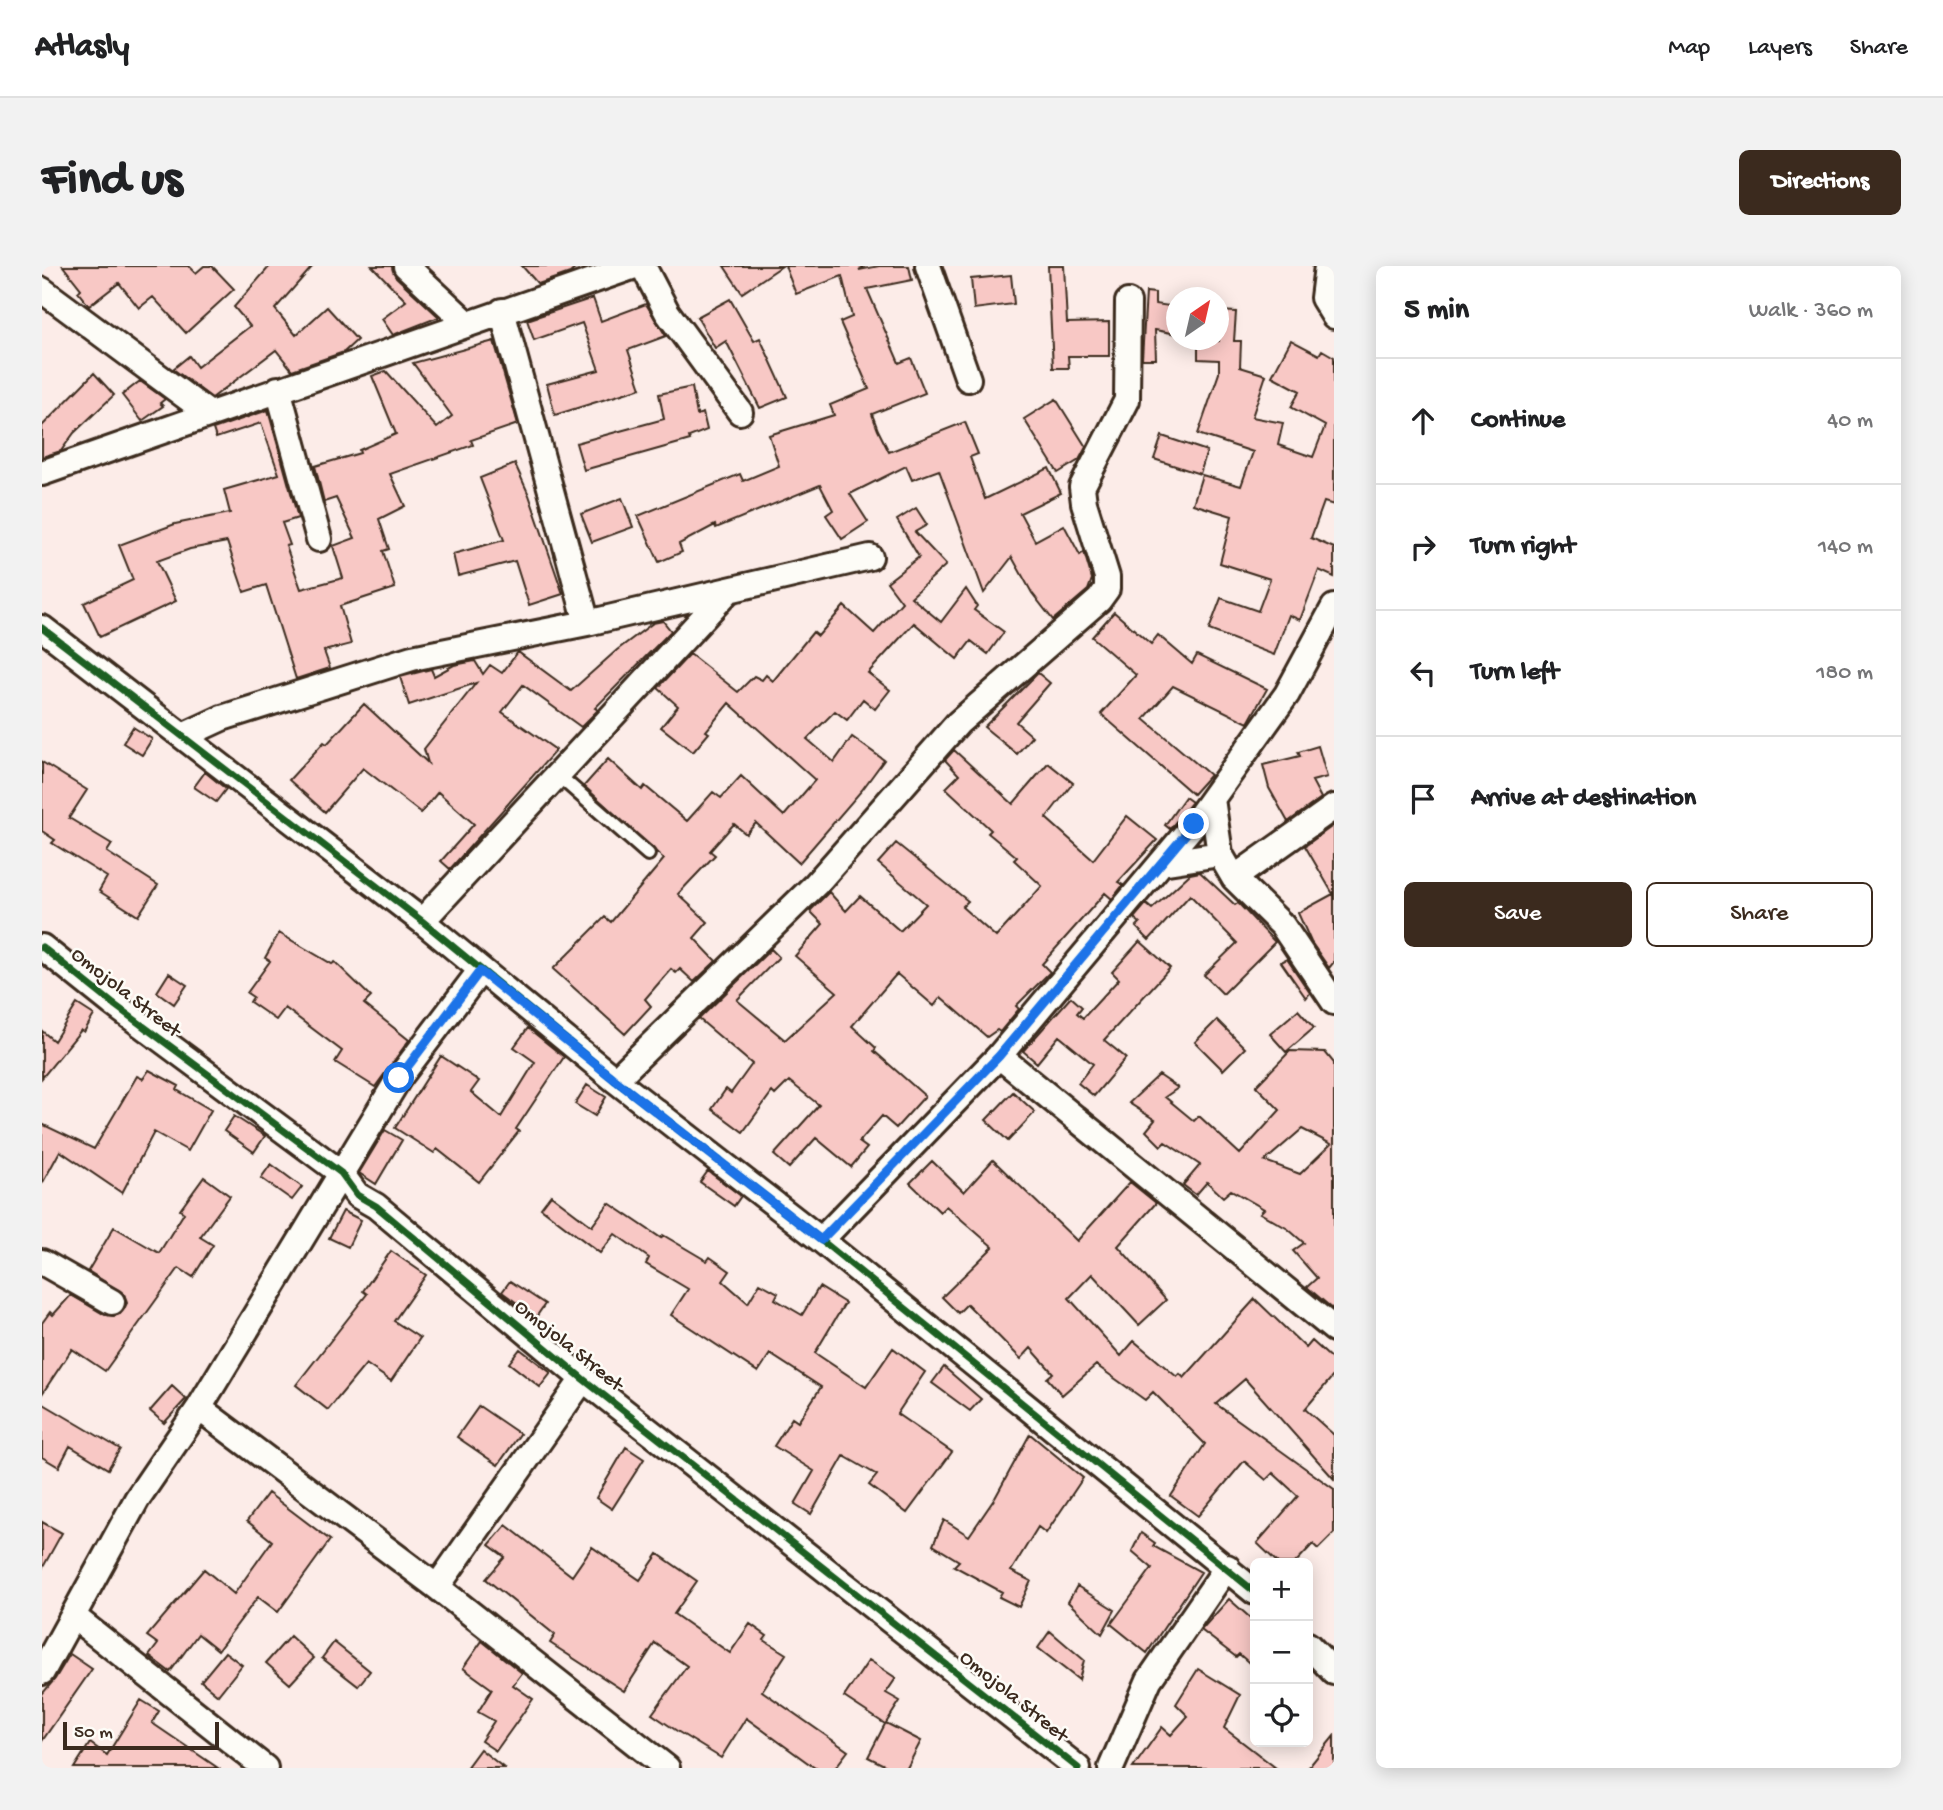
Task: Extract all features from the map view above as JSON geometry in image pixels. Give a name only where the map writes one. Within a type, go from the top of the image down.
[{"type":"street","points":[[407,266],[467,323]]},
{"type":"street","points":[[42,473],[635,266]]},
{"type":"street","points":[[643,266],[667,312],[740,412]]},
{"type":"street","points":[[928,266],[968,379]]},
{"type":"street","points":[[1327,266],[1323,298],[1334,316]]},
{"type":"street","points":[[42,290],[208,413]]},
{"type":"street","points":[[615,1080],[816,884],[958,723],[1099,600],[1107,589],[1107,577],[1084,503],[1082,487],[1127,400],[1128,302]]},
{"type":"street","points":[[502,312],[587,623]]},
{"type":"street","points":[[278,389],[319,539]]},
{"type":"street","points":[[183,736],[222,718],[412,658],[587,623],[870,557]]},
{"type":"street","points":[[422,921],[729,590]]},
{"type":"street","points":[[821,1240],[999,1056],[1161,863],[1212,799],[1287,694],[1334,607]]},
{"type":"street","points":[[42,628],[422,921],[615,1080],[821,1240],[1250,1588]]},
{"type":"street","points":[[1212,799],[1220,854],[1234,878],[1282,925],[1334,1002]]},
{"type":"street","points":[[1234,878],[1334,807]]},
{"type":"street","points":[[1161,863],[1220,854]]},
{"type":"street","name":"Omojola Street","points":[[42,947],[341,1173],[357,1195],[376,1206],[583,1379],[1078,1768]]},
{"type":"street","points":[[42,1672],[137,1499],[199,1408],[399,1078],[480,971]]},
{"type":"street","points":[[999,1056],[1334,1329]]},
{"type":"street","points":[[42,1262],[112,1301]]},
{"type":"street","points":[[438,1587],[583,1379]]},
{"type":"street","points":[[199,1408],[438,1587],[667,1768]]},
{"type":"street","points":[[1109,1765],[1121,1748],[1149,1680],[1227,1567]]},
{"type":"street","points":[[73,1616],[265,1768]]},
{"type":"street","points":[[1313,1650],[1334,1672]]},
{"type":"lane","points":[[558,775],[648,854]]},
{"type":"building","points":[[63,266],[189,266],[196,273],[204,266],[212,266],[234,289],[186,333],[153,297],[139,308],[119,283],[89,306],[78,292],[81,289]]},
{"type":"building","points":[[270,266],[313,266],[275,309],[296,335],[327,307],[357,340],[344,352],[292,370],[276,350],[212,398],[173,369],[189,356],[197,367],[250,326],[234,307]]},
{"type":"building","points":[[372,266],[392,266],[396,277],[439,317],[393,335],[382,319],[406,301]]},
{"type":"building","points":[[522,266],[578,266],[570,273],[538,284]]},
{"type":"building","points":[[724,266],[782,266],[742,293]]},
{"type":"building","points":[[785,266],[865,266],[859,270],[879,266],[909,266],[912,280],[867,289],[899,363],[911,358],[925,393],[872,414],[878,430],[889,452],[965,422],[978,454],[970,457],[985,499],[1049,468],[1061,493],[1020,513],[1035,541],[1064,525],[1080,555],[1084,552],[1092,579],[1088,590],[1053,620],[1032,593],[1012,557],[984,593],[939,470],[912,480],[906,466],[850,494],[868,522],[842,539],[826,515],[833,510],[820,485],[716,528],[715,525],[679,544],[682,552],[659,562],[638,516],[740,474],[743,481],[779,466],[769,435],[834,415],[830,405],[869,389],[840,322],[852,317],[842,276],[796,294]]},
{"type":"building","points":[[1048,266],[1064,266],[1067,323],[1109,322],[1109,356],[1068,356],[1069,368],[1053,368]]},
{"type":"building","points":[[1011,275],[1014,304],[974,309],[971,279]]},
{"type":"building","points":[[1146,292],[1155,293],[1155,304],[1166,306],[1166,332],[1155,330],[1156,359],[1142,359]]},
{"type":"building","points":[[593,298],[601,321],[646,304],[666,336],[628,350],[641,388],[555,415],[547,384],[599,370],[582,323],[534,340],[527,320]]},
{"type":"building","points":[[730,299],[754,341],[760,338],[787,397],[760,408],[726,341],[715,348],[697,317]]},
{"type":"building","points":[[1229,312],[1236,312],[1234,341],[1241,341],[1240,367],[1266,375],[1252,417],[1283,423],[1278,445],[1313,457],[1325,426],[1291,407],[1300,391],[1272,376],[1291,340],[1319,355],[1322,350],[1334,357],[1334,505],[1324,502],[1311,538],[1334,548],[1334,577],[1319,570],[1300,620],[1289,615],[1274,655],[1209,630],[1221,598],[1258,611],[1270,579],[1220,563],[1232,516],[1193,504],[1202,475],[1241,486],[1253,452],[1198,434],[1219,373],[1219,360],[1198,359],[1198,350],[1229,350]]},
{"type":"building","points":[[494,341],[518,424],[471,440],[473,445],[390,474],[405,506],[379,519],[389,549],[383,551],[395,588],[340,606],[351,644],[324,651],[330,668],[296,679],[266,585],[244,592],[227,542],[190,549],[157,561],[176,601],[100,637],[84,603],[133,580],[119,545],[175,524],[230,513],[224,490],[279,474],[261,423],[216,438],[213,429],[268,410],[298,518],[282,523],[290,545],[286,546],[301,589],[343,578],[333,546],[355,538],[336,498],[324,502],[315,466],[360,453],[359,450],[396,434],[372,376],[386,371],[437,428],[452,416],[413,363]]},
{"type":"building","points":[[94,373],[114,395],[74,433],[61,451],[42,457],[42,426]]},
{"type":"building","points":[[140,381],[165,399],[160,403],[163,406],[142,421],[122,395]]},
{"type":"building","points":[[692,387],[697,415],[703,413],[707,430],[689,437],[690,440],[584,470],[576,443],[664,419],[659,394]]},
{"type":"building","points":[[1056,399],[1086,447],[1079,460],[1058,473],[1024,419]]},
{"type":"building","points":[[1162,436],[1207,451],[1200,474],[1154,459]]},
{"type":"building","points":[[515,464],[529,495],[563,594],[529,605],[515,561],[458,576],[453,554],[504,540],[480,478]]},
{"type":"building","points":[[622,498],[633,527],[592,542],[581,514]]},
{"type":"building","points":[[916,508],[927,525],[915,532],[946,565],[911,597],[941,622],[966,589],[977,606],[974,610],[1004,632],[988,654],[971,641],[957,659],[914,623],[868,673],[890,690],[875,709],[863,699],[847,720],[835,711],[807,739],[834,762],[852,737],[884,760],[862,790],[799,863],[756,823],[746,834],[734,824],[710,851],[715,855],[678,894],[708,922],[694,938],[716,961],[694,982],[680,969],[676,973],[671,969],[645,999],[651,1006],[625,1034],[553,969],[605,917],[611,922],[664,859],[584,786],[608,759],[642,790],[645,786],[687,821],[713,792],[721,798],[741,776],[784,816],[815,780],[729,703],[693,752],[661,727],[678,706],[658,688],[690,654],[738,692],[754,676],[762,680],[766,675],[773,681],[813,632],[818,636],[844,606],[874,633],[902,602],[887,582],[919,557],[897,520]]},
{"type":"building","points":[[1114,612],[1151,644],[1158,635],[1192,664],[1197,655],[1267,689],[1248,723],[1173,686],[1144,719],[1210,775],[1193,794],[1101,714],[1136,675],[1092,637]]},
{"type":"building","points":[[663,621],[671,631],[595,708],[598,710],[581,727],[523,685],[502,712],[556,750],[450,869],[441,861],[474,824],[438,792],[421,813],[363,768],[325,812],[289,780],[364,704],[428,763],[424,749],[476,683],[409,705],[400,677],[431,669],[434,676],[454,665],[475,661],[483,674],[490,665],[502,673],[518,652],[571,691],[617,650],[653,623]]},
{"type":"building","points":[[1038,673],[1050,683],[1016,722],[1032,736],[1017,754],[984,727]]},
{"type":"building","points":[[133,727],[152,739],[142,755],[123,743]]},
{"type":"building","points":[[1318,746],[1327,777],[1312,781],[1321,798],[1288,822],[1269,788],[1263,765],[1300,756],[1298,752]]},
{"type":"building","points":[[954,750],[1013,804],[1048,763],[1073,783],[1046,818],[1093,860],[1127,816],[1157,840],[1118,882],[1123,885],[1112,899],[1105,893],[1042,964],[1050,972],[1016,1006],[1019,1009],[1000,1032],[997,1030],[987,1037],[941,997],[934,1006],[897,974],[852,1026],[876,1048],[874,1051],[925,1096],[896,1128],[882,1116],[859,1142],[867,1148],[851,1167],[816,1138],[789,1168],[774,1155],[819,1105],[789,1081],[775,1095],[772,1092],[743,1132],[712,1109],[726,1089],[731,1093],[752,1064],[699,1019],[771,949],[779,957],[737,1000],[785,1040],[837,992],[795,956],[823,924],[810,911],[829,892],[846,911],[860,896],[900,931],[926,904],[878,863],[896,843],[968,901],[962,907],[996,937],[1042,886],[1014,860],[1017,857],[988,833],[991,830],[946,788],[959,775],[945,760]]},
{"type":"building","points":[[42,762],[87,790],[69,818],[112,844],[107,852],[158,885],[138,916],[99,891],[107,877],[52,843],[55,840],[42,831]]},
{"type":"building","points":[[205,772],[226,789],[216,802],[194,787]]},
{"type":"building","points":[[1185,797],[1192,802],[1170,829],[1165,825]]},
{"type":"building","points":[[1334,825],[1334,962],[1329,968],[1311,942],[1298,913],[1333,894],[1305,846]]},
{"type":"building","points":[[1200,872],[1235,905],[1238,903],[1275,942],[1223,994],[1204,975],[1237,943],[1190,895],[1149,940],[1136,927],[1140,923],[1134,918],[1146,904],[1152,909],[1190,874]]},
{"type":"building","points":[[279,933],[332,964],[335,962],[371,997],[364,1004],[409,1040],[375,1087],[335,1062],[342,1051],[285,1008],[276,1020],[250,1002],[253,997],[247,993],[270,961],[265,958]]},
{"type":"building","points":[[1140,941],[1170,968],[1104,1040],[1126,1058],[1094,1096],[1078,1083],[1093,1064],[1059,1036],[1037,1063],[1023,1051],[1071,997],[1082,1007],[1077,1013],[1083,1018],[1119,979],[1112,972]]},
{"type":"building","points":[[1287,959],[1310,993],[1306,998],[1281,962]]},
{"type":"building","points":[[169,973],[187,985],[174,1004],[157,992]]},
{"type":"building","points":[[77,1004],[94,1015],[84,1032],[81,1030],[42,1078],[42,1031],[54,1041]]},
{"type":"building","points":[[1298,1010],[1314,1028],[1286,1052],[1270,1034]]},
{"type":"building","points":[[1217,1020],[1245,1048],[1223,1070],[1195,1042]]},
{"type":"building","points":[[528,1028],[564,1057],[516,1129],[519,1131],[479,1182],[437,1149],[434,1153],[395,1128],[441,1056],[479,1081],[471,1092],[501,1117],[535,1062],[514,1047]]},
{"type":"building","points":[[1290,1051],[1325,1052],[1334,1063],[1334,1310],[1307,1287],[1317,1278],[1293,1251],[1304,1243],[1288,1229],[1260,1213],[1264,1209],[1231,1190],[1223,1197],[1207,1182],[1196,1195],[1183,1185],[1200,1165],[1165,1142],[1161,1146],[1146,1131],[1155,1120],[1129,1103],[1159,1075],[1178,1088],[1165,1097],[1194,1121],[1199,1116],[1240,1154],[1280,1110],[1256,1086]],"holes":[[[1302,1129],[1331,1144],[1300,1174],[1265,1161]]]},
{"type":"building","points":[[149,1070],[179,1086],[177,1090],[211,1110],[188,1151],[154,1132],[122,1193],[60,1151],[42,1184],[42,1124],[94,1149],[137,1076],[143,1079]]},
{"type":"building","points":[[587,1085],[606,1097],[595,1116],[575,1104]]},
{"type":"building","points":[[1013,1092],[1035,1112],[1008,1141],[986,1120]]},
{"type":"building","points":[[234,1116],[265,1136],[254,1152],[224,1131]]},
{"type":"building","points":[[385,1130],[402,1140],[376,1184],[359,1173]]},
{"type":"building","points":[[993,1160],[1077,1241],[1130,1182],[1156,1203],[1118,1246],[1166,1300],[1139,1325],[1092,1274],[1069,1298],[1121,1356],[1134,1341],[1177,1377],[1180,1374],[1184,1378],[1255,1299],[1306,1348],[1312,1341],[1334,1361],[1334,1375],[1305,1409],[1334,1435],[1334,1479],[1245,1379],[1216,1404],[1334,1489],[1334,1533],[1318,1549],[1313,1544],[1300,1558],[1273,1558],[1257,1543],[1298,1496],[1273,1473],[1266,1480],[1244,1461],[1198,1516],[1171,1496],[1205,1444],[1153,1392],[1145,1400],[1096,1365],[1062,1395],[1047,1378],[1053,1373],[1031,1348],[1021,1359],[967,1304],[958,1313],[942,1297],[993,1247],[946,1206],[940,1212],[910,1183],[932,1161],[964,1192]]},
{"type":"building","points":[[271,1164],[302,1187],[292,1200],[261,1178]]},
{"type":"building","points":[[708,1171],[741,1196],[734,1206],[700,1182]]},
{"type":"building","points":[[204,1177],[230,1196],[200,1237],[213,1245],[193,1277],[179,1268],[105,1371],[72,1349],[42,1394],[42,1323],[50,1312],[53,1315],[71,1295],[105,1315],[120,1314],[127,1303],[124,1294],[88,1271],[114,1227],[159,1253],[184,1213],[180,1210]]},
{"type":"building","points":[[551,1195],[592,1226],[609,1203],[661,1238],[663,1235],[707,1261],[710,1257],[730,1271],[723,1281],[748,1303],[760,1283],[778,1293],[775,1299],[802,1315],[819,1287],[845,1303],[815,1353],[866,1387],[893,1348],[925,1372],[897,1414],[952,1452],[907,1513],[869,1485],[877,1475],[844,1456],[811,1514],[795,1504],[814,1471],[774,1446],[792,1418],[798,1422],[821,1387],[770,1354],[758,1372],[671,1315],[688,1289],[646,1264],[649,1258],[615,1234],[600,1253],[541,1208]]},
{"type":"building","points":[[343,1211],[361,1220],[348,1247],[329,1238]]},
{"type":"building","points":[[391,1251],[426,1275],[394,1321],[420,1338],[391,1381],[366,1364],[328,1410],[296,1385],[367,1294],[363,1291]]},
{"type":"building","points":[[510,1281],[545,1304],[536,1317],[502,1292]]},
{"type":"building","points":[[520,1349],[551,1373],[540,1387],[509,1363]]},
{"type":"building","points":[[944,1367],[981,1399],[970,1411],[932,1383]]},
{"type":"building","points":[[172,1386],[186,1399],[164,1423],[150,1411]]},
{"type":"building","points":[[42,1403],[120,1449],[108,1469],[70,1446],[59,1467],[42,1457]]},
{"type":"building","points":[[479,1406],[520,1434],[498,1465],[457,1437]]},
{"type":"building","points":[[1030,1434],[1083,1478],[1046,1533],[1038,1527],[1011,1571],[1031,1581],[1019,1607],[999,1597],[1002,1592],[954,1566],[959,1561],[933,1545],[944,1520],[969,1536],[995,1498]]},
{"type":"building","points":[[626,1447],[644,1459],[612,1509],[596,1498]]},
{"type":"building","points":[[268,1493],[330,1540],[278,1612],[258,1597],[218,1650],[198,1634],[170,1672],[149,1656],[158,1644],[147,1636],[204,1569],[234,1594],[272,1541],[247,1521]]},
{"type":"building","points":[[42,1522],[62,1533],[42,1569]]},
{"type":"building","points":[[506,1525],[572,1576],[592,1547],[640,1580],[658,1554],[697,1581],[674,1614],[730,1653],[750,1624],[767,1636],[764,1640],[786,1654],[762,1691],[848,1751],[835,1768],[815,1768],[746,1718],[721,1758],[677,1731],[652,1714],[687,1666],[655,1643],[624,1691],[550,1643],[555,1635],[486,1579],[505,1557],[489,1545]]},
{"type":"building","points":[[1141,1533],[1155,1543],[1153,1546],[1201,1572],[1147,1653],[1111,1624],[1152,1568],[1132,1551]]},
{"type":"building","points":[[1077,1586],[1115,1610],[1102,1634],[1068,1602]]},
{"type":"building","points":[[1229,1599],[1250,1618],[1250,1664],[1239,1654],[1236,1657],[1201,1630]]},
{"type":"building","points":[[1050,1631],[1084,1660],[1079,1680],[1038,1648]]},
{"type":"building","points":[[290,1636],[314,1658],[290,1684],[266,1663]]},
{"type":"building","points":[[482,1641],[522,1673],[513,1685],[533,1699],[496,1751],[481,1741],[494,1721],[478,1712],[492,1689],[463,1668]]},
{"type":"building","points":[[334,1642],[370,1671],[358,1686],[322,1658]]},
{"type":"building","points":[[225,1652],[242,1665],[218,1695],[201,1681]]},
{"type":"building","points":[[70,1654],[92,1669],[42,1741],[42,1694]]},
{"type":"building","points":[[869,1660],[896,1678],[886,1693],[900,1701],[886,1723],[921,1741],[907,1768],[890,1768],[868,1757],[885,1724],[844,1697]]},
{"type":"building","points":[[1198,1669],[1240,1695],[1224,1728],[1276,1768],[1133,1768],[1162,1727],[1171,1735],[1188,1716],[1176,1704]]},
{"type":"building","points":[[141,1700],[159,1711],[152,1723],[218,1768],[74,1768],[90,1743],[107,1755]]},
{"type":"building","points":[[1334,1736],[1334,1768],[1308,1768]]},
{"type":"building","points":[[480,1749],[504,1768],[466,1768]]},
{"type":"cycle path","points":[[42,628],[422,921],[615,1080],[821,1240],[1250,1588]]},
{"type":"cycle path","points":[[42,947],[112,1003],[341,1173],[357,1195],[376,1206],[583,1379],[1078,1768]]},
{"type":"route","points":[[399,1078],[480,971],[821,1240],[999,1056],[1194,824]]}]
